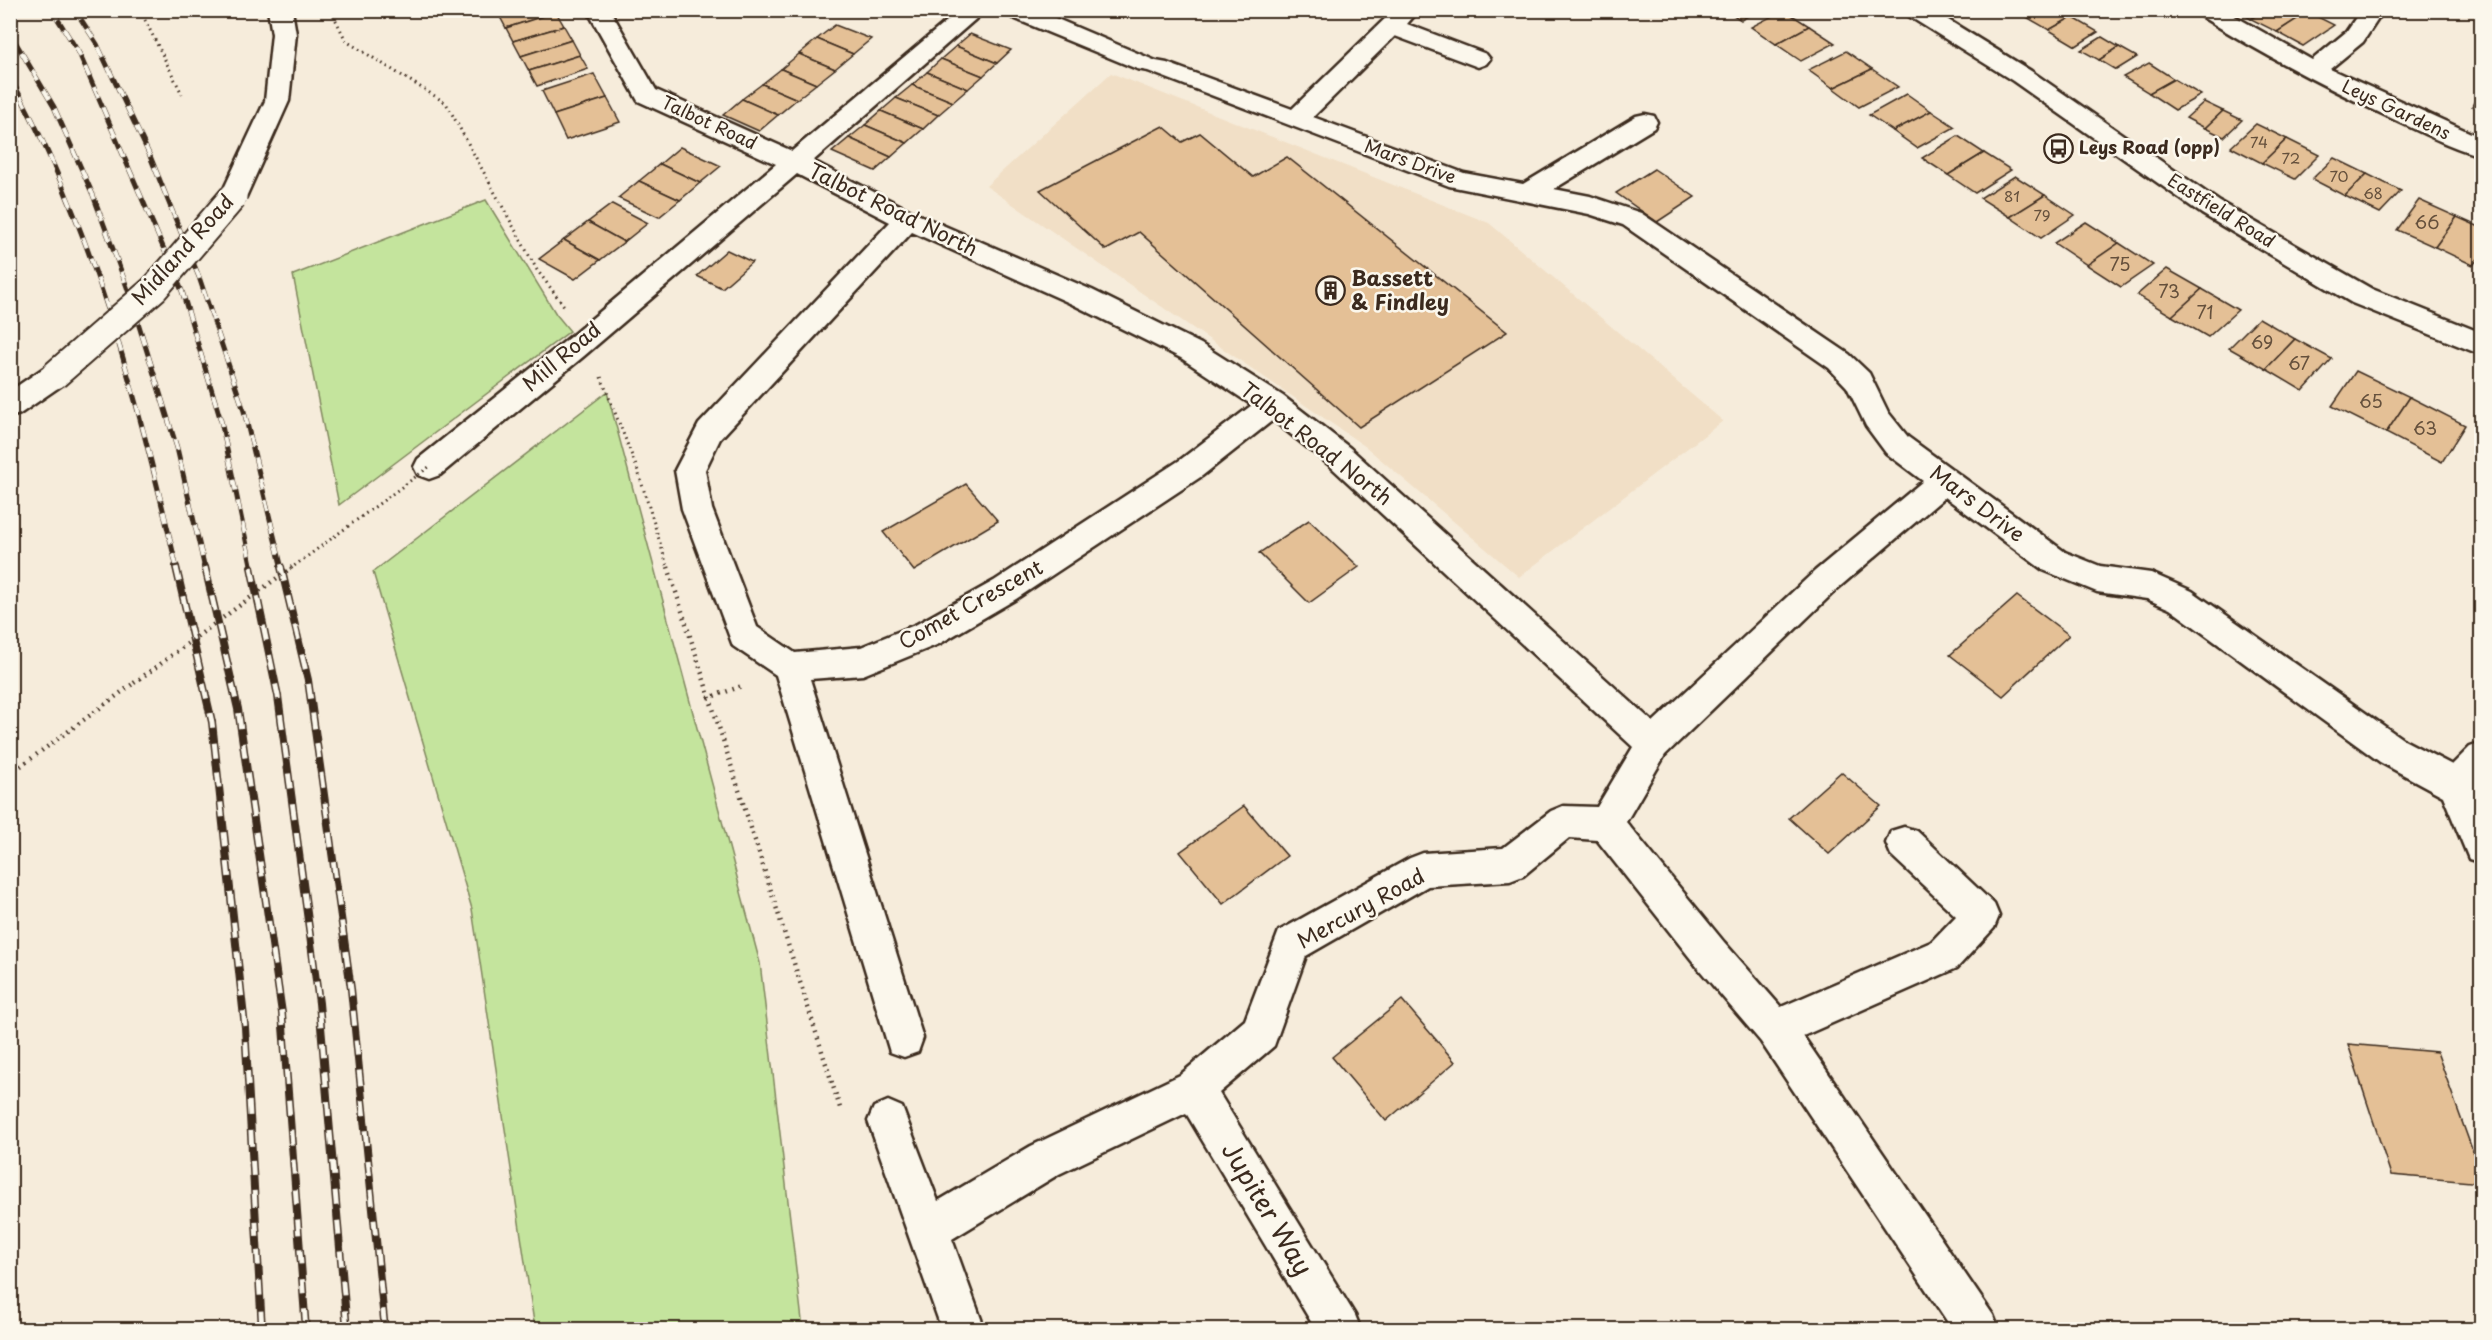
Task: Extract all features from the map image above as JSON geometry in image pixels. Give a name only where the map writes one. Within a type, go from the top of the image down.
[{"type":"street","name":"Midland Road","points":[[10,406],[55,375],[155,288],[233,197],[277,101],[284,34],[280,10]]},
{"type":"street","name":"Talbot Road","points":[[598,10],[647,94],[794,162]]},
{"type":"street","name":"Mill Road","points":[[429,467],[574,349],[975,10]]},
{"type":"street","name":"Mars Drive","points":[[1014,10],[1152,66],[1458,180],[1487,188],[1604,207],[1642,226],[1839,361],[1859,381],[1876,418],[1897,445],[2054,561],[2097,579],[2151,586],[2181,600],[2392,751],[2456,785]]},
{"type":"street","name":"Eastfield Road","points":[[1916,10],[2022,76],[2211,208],[2362,296],[2481,345]]},
{"type":"street","name":"Leys Gardens","points":[[2207,10],[2312,71],[2407,118],[2481,148]]},
{"type":"street","name":"Leys Gardens","points":[[2312,71],[2350,43],[2366,27],[2373,10]]},
{"type":"street","points":[[1296,119],[1400,19],[1478,59]]},
{"type":"street","points":[[1526,194],[1645,122]]},
{"type":"street","name":"Talbot Road North","points":[[794,162],[908,220],[1083,297],[1191,351],[1273,404],[1339,456],[1653,744]]},
{"type":"street","points":[[904,1038],[790,667],[744,636],[697,509],[690,470],[709,432],[908,220]]},
{"type":"street","name":"Comet Crescent","points":[[790,667],[863,661],[928,634],[1005,590],[1191,468],[1273,404]]},
{"type":"street","points":[[1946,480],[1826,580],[1653,744],[1606,824],[1775,1029],[1978,1329]]},
{"type":"street","points":[[2481,758],[2456,785],[2481,847]]},
{"type":"street","name":"Mercury Road","points":[[928,1230],[1045,1160],[1194,1089],[1260,1033],[1292,944],[1423,870],[1510,864],[1563,822],[1606,824]]},
{"type":"street","points":[[1775,1029],[1944,955],[1981,916],[1904,843]]},
{"type":"street","name":"Jupiter Way","points":[[1194,1089],[1340,1329]]},
{"type":"street","points":[[888,1121],[964,1329]]},
{"type":"path","points":[[140,10],[182,94]]},
{"type":"path","points":[[331,10],[346,41],[446,103],[537,270],[569,312],[594,330]]},
{"type":"path","points":[[574,349],[600,375],[638,471],[717,726],[843,1116]]},
{"type":"path","points":[[10,774],[429,467]]},
{"type":"shaded area","points":[[1111,73],[1489,223],[1723,421],[1519,577],[1366,447],[986,186]]},
{"type":"green space","points":[[486,200],[556,314],[570,331],[339,505],[293,275]]},
{"type":"green space","points":[[607,392],[760,963],[803,1329],[535,1329],[472,909],[373,572]]},
{"type":"building","points":[[512,10],[555,10],[556,12],[506,28],[499,15]]},
{"type":"building","points":[[1726,10],[1759,10],[1741,20]]},
{"type":"building","points":[[1784,10],[1809,26],[1776,44],[1751,27]]},
{"type":"building","points":[[2031,10],[2061,10],[2072,17],[2049,30],[2023,15]]},
{"type":"building","points":[[2236,10],[2264,10],[2251,19]]},
{"type":"building","points":[[2264,10],[2306,10],[2308,12],[2277,32],[2251,19]]},
{"type":"building","points":[[556,12],[564,26],[513,41],[506,28]]},
{"type":"building","points":[[2308,12],[2334,25],[2303,46],[2277,32]]},
{"type":"building","points":[[2072,17],[2098,32],[2076,46],[2049,30]]},
{"type":"building","points":[[835,25],[871,39],[853,54],[817,39]]},
{"type":"building","points":[[564,26],[572,40],[521,56],[513,41]]},
{"type":"building","points":[[1809,26],[1835,43],[1801,61],[1776,44]]},
{"type":"building","points":[[970,34],[1011,50],[997,63],[956,46]]},
{"type":"building","points":[[2102,37],[2119,47],[2099,60],[2081,50]]},
{"type":"building","points":[[817,39],[853,54],[835,69],[799,54]]},
{"type":"building","points":[[572,40],[580,55],[529,71],[521,56]]},
{"type":"building","points":[[956,46],[997,63],[983,76],[941,59]]},
{"type":"building","points":[[2119,47],[2137,57],[2116,70],[2099,60]]},
{"type":"building","points":[[1846,51],[1872,69],[1833,88],[1808,70]]},
{"type":"building","points":[[799,54],[835,69],[816,84],[781,69]]},
{"type":"building","points":[[580,55],[588,69],[537,86],[529,71]]},
{"type":"building","points":[[941,59],[983,76],[968,89],[927,72]]},
{"type":"building","points":[[2149,63],[2174,79],[2149,93],[2123,77]]},
{"type":"building","points":[[781,69],[816,84],[797,99],[762,84]]},
{"type":"building","points":[[1872,69],[1898,87],[1859,107],[1833,88]]},
{"type":"building","points":[[927,72],[968,89],[953,102],[912,85]]},
{"type":"building","points":[[594,74],[607,98],[554,115],[542,91]]},
{"type":"building","points":[[2174,79],[2201,95],[2175,110],[2149,93]]},
{"type":"building","points":[[762,84],[797,99],[778,115],[742,99]]},
{"type":"building","points":[[912,85],[953,102],[938,115],[896,98]]},
{"type":"building","points":[[1907,94],[1931,111],[1893,131],[1869,115]]},
{"type":"building","points":[[2477,96],[2482,97],[2482,110],[2472,106]]},
{"type":"building","points":[[607,98],[620,122],[566,140],[554,115]]},
{"type":"building","points":[[896,98],[938,115],[923,129],[881,111]]},
{"type":"building","points":[[742,99],[778,115],[759,131],[723,115]]},
{"type":"building","points":[[2204,102],[2223,111],[2205,128],[2186,118]]},
{"type":"building","points":[[881,111],[923,129],[907,143],[865,125]]},
{"type":"building","points":[[1931,111],[1955,127],[1917,148],[1893,131]]},
{"type":"building","points":[[2223,111],[2242,120],[2224,137],[2205,128]]},
{"type":"building","points":[[2256,124],[2287,139],[2262,163],[2231,147]]},
{"type":"building","points":[[865,125],[907,143],[891,157],[849,138]]},
{"type":"building","name":"Bassett & Findley","points":[[1163,126],[1182,142],[1200,133],[1253,177],[1287,157],[1507,332],[1359,427],[1139,232],[1106,250],[1040,190]]},
{"type":"building","points":[[1958,136],[1984,153],[1948,175],[1922,158]]},
{"type":"building","points":[[849,138],[891,157],[875,171],[832,152]]},
{"type":"building","points":[[2287,139],[2319,155],[2295,179],[2262,163]]},
{"type":"building","points":[[680,147],[721,166],[700,183],[660,164]]},
{"type":"building","points":[[1984,153],[2011,170],[1975,193],[1948,175]]},
{"type":"building","points":[[2334,158],[2367,174],[2345,196],[2312,179]]},
{"type":"building","points":[[660,164],[700,183],[680,200],[639,181]]},
{"type":"building","points":[[1654,169],[1695,197],[1657,222],[1616,193]]},
{"type":"building","points":[[2367,174],[2401,191],[2380,213],[2345,196]]},
{"type":"building","points":[[2015,176],[2045,195],[2010,217],[1980,198]]},
{"type":"building","points":[[639,181],[680,200],[659,217],[618,198]]},
{"type":"building","points":[[2045,195],[2075,215],[2041,238],[2010,217]]},
{"type":"building","points":[[2419,200],[2457,217],[2435,247],[2397,230]]},
{"type":"building","points":[[612,204],[648,223],[624,242],[588,222]]},
{"type":"building","points":[[2457,217],[2482,228],[2482,254],[2473,265],[2435,247]]},
{"type":"building","points":[[588,222],[624,242],[600,260],[564,240]]},
{"type":"building","points":[[2086,222],[2119,243],[2087,265],[2054,243]]},
{"type":"building","points":[[564,240],[600,260],[575,279],[539,259]]},
{"type":"building","points":[[2119,243],[2153,265],[2121,287],[2087,265]]},
{"type":"building","points":[[727,250],[752,262],[722,288],[697,276]]},
{"type":"building","points":[[2167,269],[2202,289],[2172,316],[2137,295]]},
{"type":"building","points":[[2202,289],[2238,310],[2208,337],[2172,316]]},
{"type":"building","points":[[2259,318],[2295,339],[2266,369],[2229,348]]},
{"type":"building","points":[[2295,339],[2332,359],[2303,391],[2266,369]]},
{"type":"building","points":[[2356,371],[2410,397],[2386,433],[2332,406]]},
{"type":"building","points":[[2410,397],[2465,425],[2442,462],[2386,433]]},
{"type":"building","points":[[966,484],[998,521],[914,571],[883,532]]},
{"type":"building","points":[[1309,520],[1359,567],[1309,603],[1259,553]]},
{"type":"building","points":[[2017,596],[2069,635],[2003,696],[1950,655]]},
{"type":"building","points":[[1841,772],[1881,806],[1829,854],[1789,818]]},
{"type":"building","points":[[1244,806],[1287,856],[1223,904],[1180,852]]},
{"type":"building","points":[[1402,1000],[1455,1062],[1386,1121],[1332,1057]]},
{"type":"building","points":[[2348,1044],[2437,1052],[2482,1177],[2482,1183],[2391,1175]]},
{"type":"railway","points":[[52,10],[79,53],[182,291],[221,421],[252,569]]},
{"type":"railway","points":[[75,10],[97,44],[150,156],[199,277],[244,411],[282,569]]},
{"type":"railway","points":[[10,33],[54,107],[93,195],[127,287],[177,448],[205,569]]},
{"type":"railway","points":[[10,77],[40,135],[89,255],[129,379],[177,569]]},
{"type":"railway","points":[[176,567],[212,722],[245,1027],[262,1330]]},
{"type":"railway","points":[[205,567],[238,709],[282,1013],[306,1330]]},
{"type":"railway","points":[[251,567],[278,696],[319,1003],[347,1330]]},
{"type":"railway","points":[[281,567],[308,680],[351,989],[385,1330]]},
{"type":"place","name":"Leys Road (opp)","points":[[2058,148]]},
{"type":"place","name":"Bassett & Findley","points":[[1330,291]]}]
